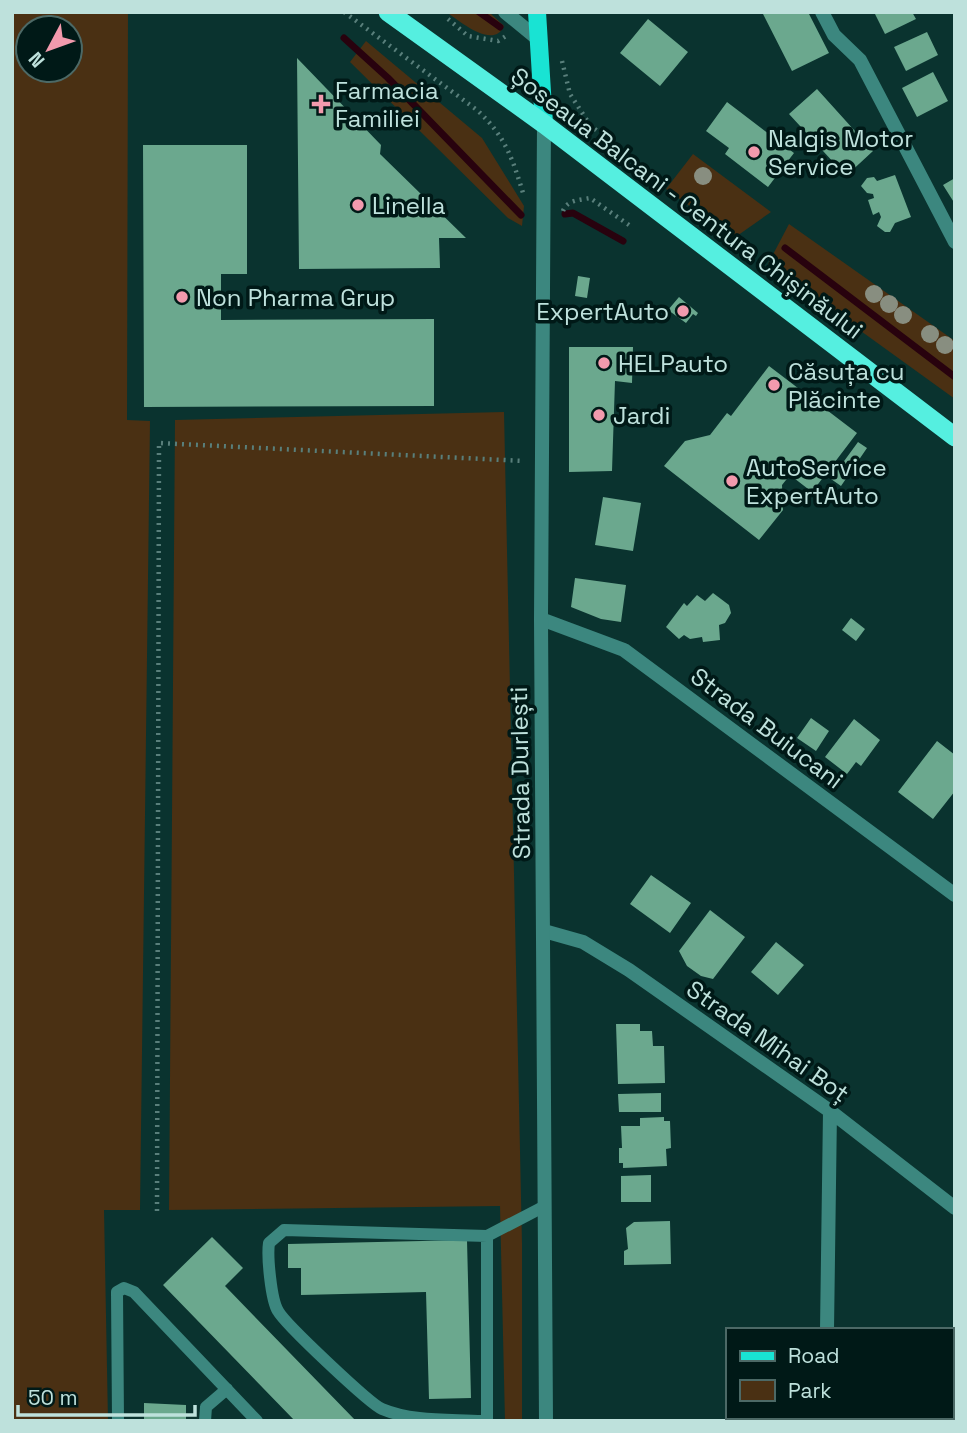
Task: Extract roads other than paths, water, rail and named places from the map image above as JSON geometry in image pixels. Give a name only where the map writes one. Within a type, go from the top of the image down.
[{"type":"highway","name":"Șoseaua Balcani - Centura Chișinăului","points":[[388,12],[544,124],[955,437]]},
{"type":"main road","points":[[537,12],[544,124]]},
{"type":"street","points":[[822,12],[834,35],[860,60],[955,242]]},
{"type":"street","points":[[509,15],[538,39]]},
{"type":"street","name":"Strada Durlești","points":[[544,124],[541,619],[546,1421]]},
{"type":"street","name":"Strada Buiucani","points":[[541,619],[624,650],[955,895]]},
{"type":"street","name":"Strada Mihai Boț","points":[[544,931],[583,942],[629,970],[830,1111],[955,1208]]},
{"type":"street","points":[[827,1328],[830,1111]]},
{"type":"lane","points":[[487,1236],[484,1421],[402,1416],[379,1408],[296,1332],[276,1310],[267,1255],[269,1243],[284,1230],[487,1236],[545,1206]]},
{"type":"lane","points":[[118,1421],[117,1292],[124,1289],[134,1292],[257,1421]]},
{"type":"lane","points":[[205,1421],[206,1407],[227,1389]]},
{"type":"waterway","points":[[479,12],[500,27]]},
{"type":"waterway","points":[[344,38],[388,78],[521,215]]},
{"type":"waterway","points":[[565,214],[573,213],[623,241]]},
{"type":"waterway","points":[[785,248],[955,377]]},
{"type":"place","name":"Farmacia Familiei","points":[[321,104]]},
{"type":"place","name":"Nalgis Motor Service","points":[[754,152]]},
{"type":"place","name":"Linella","points":[[358,205]]},
{"type":"place","name":"Non Pharma Grup","points":[[182,297]]},
{"type":"place","name":"ExpertAuto","points":[[683,311]]},
{"type":"place","name":"HELPauto","points":[[604,363]]},
{"type":"place","name":"Căsuța cu Plăcinte","points":[[774,385]]},
{"type":"place","name":"Jardi","points":[[599,415]]},
{"type":"place","name":"AutoService ExpertAuto","points":[[732,481]]}]
